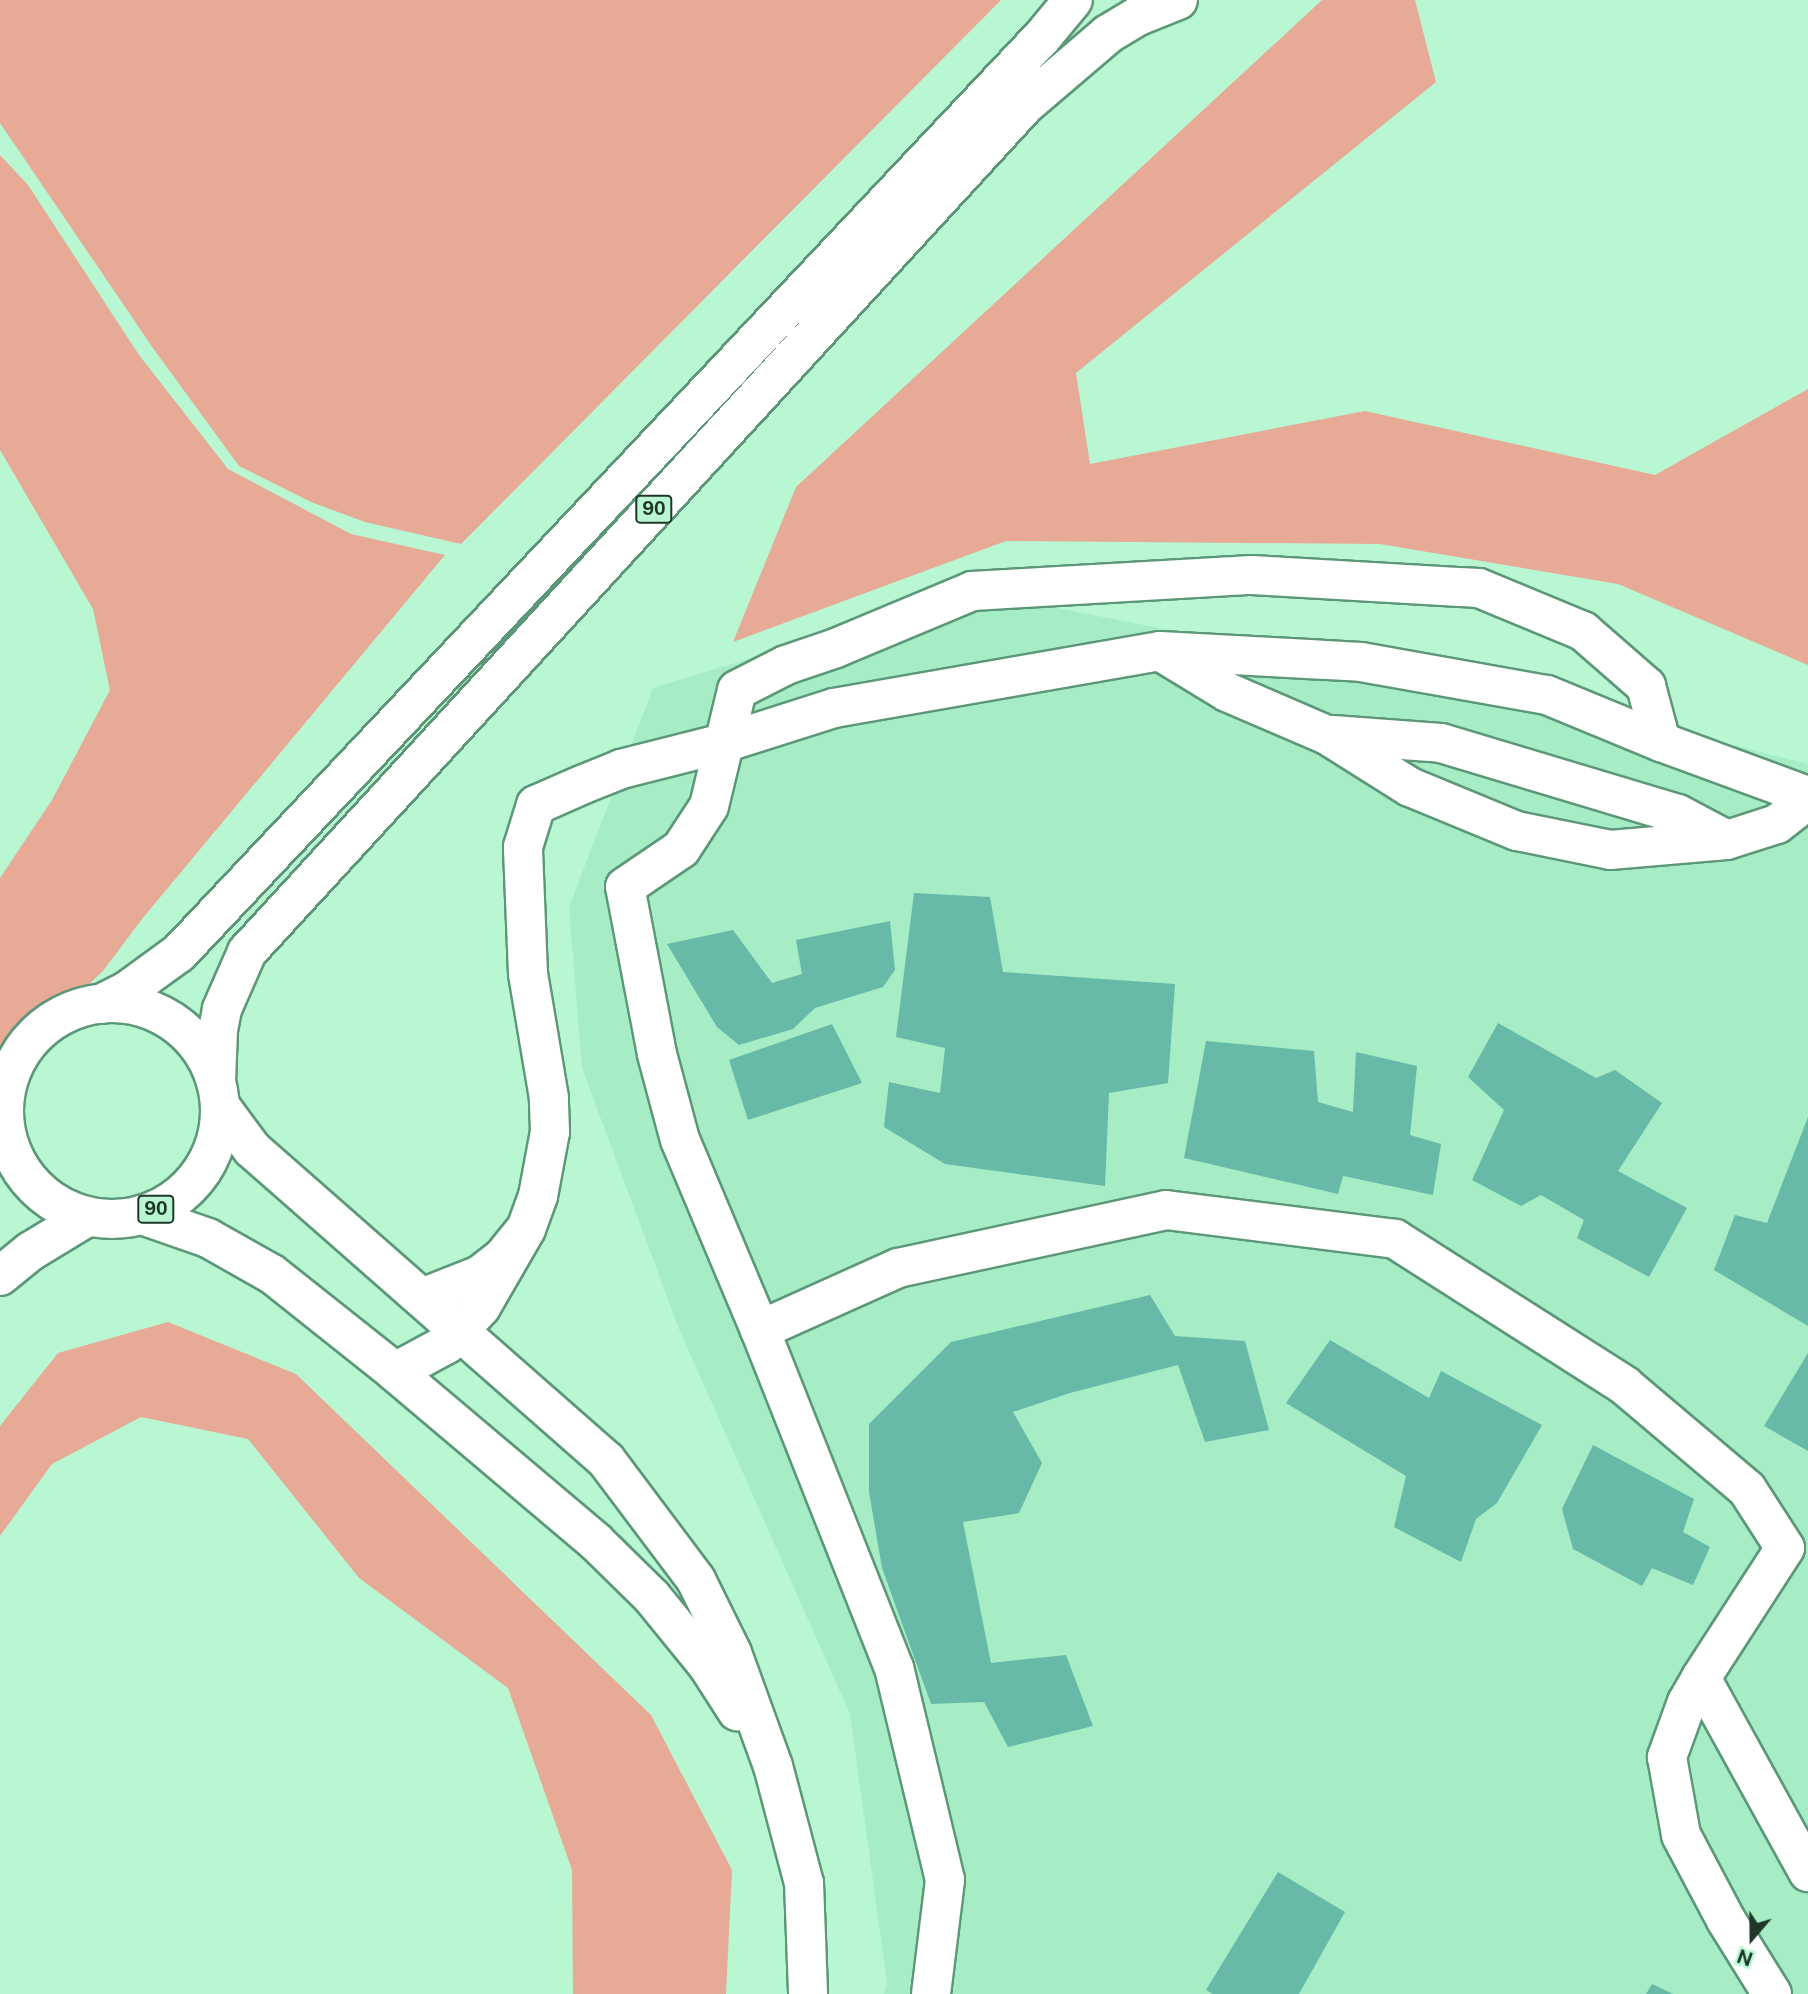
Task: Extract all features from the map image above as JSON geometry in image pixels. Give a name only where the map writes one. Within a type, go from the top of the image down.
[{"type":"main road","name":"90","points":[[1073,0],[1044,35],[179,953],[128,990],[101,1004],[67,1012],[37,1032],[16,1060],[4,1093],[4,1157],[16,1162],[34,1187],[58,1206],[87,1217],[115,1220],[142,1215],[175,1200],[200,1174],[216,1142],[218,1030],[222,1009],[247,952],[1025,104],[1108,34],[1138,16],[1178,0]]},
{"type":"main road","points":[[931,1994],[945,1880],[894,1668],[760,1330],[680,1140],[657,1054],[625,887],[681,849],[709,806],[737,690],[786,665],[836,648],[972,591],[1251,575],[1479,588],[1502,597],[1583,631],[1646,686],[1661,742]]},
{"type":"main road","points":[[395,1372],[430,1355],[461,1331],[495,1286],[526,1229],[546,1164],[550,1132],[549,1098],[528,974],[523,847],[536,806],[621,769],[724,743],[834,708],[1160,651],[1361,662],[1547,695],[1808,798],[1777,824],[1727,839],[1610,850],[1517,831],[1410,787],[1327,735],[1227,692],[1160,651]]},
{"type":"main road","points":[[1327,735],[1441,743],[1678,814],[1727,839]]},
{"type":"main road","name":"90","points":[[101,1004],[136,1006],[165,1017],[189,1035],[207,1059],[218,1094]]},
{"type":"main road","points":[[218,1094],[252,1149],[606,1460],[696,1580],[732,1653],[773,1766],[804,1883],[808,1994]]},
{"type":"main road","points":[[760,1330],[898,1268],[1166,1210],[1395,1239],[1624,1385],[1747,1489],[1796,1547],[1701,1678],[1687,1702],[1667,1757],[1681,1835],[1726,1920],[1772,1994]]},
{"type":"main road","points":[[142,1215],[208,1238],[272,1274],[395,1372],[596,1541],[652,1597],[708,1666],[773,1766]]},
{"type":"main road","points":[[0,1276],[31,1251],[87,1217]]},
{"type":"main road","points":[[422,1298],[451,1289],[480,1275],[503,1257],[526,1229]]},
{"type":"main road","points":[[1701,1678],[1808,1872]]},
{"type":"shaded area","points":[[0,0],[1001,0],[461,544],[365,522],[311,502],[239,466],[155,351],[0,123]]},
{"type":"shaded area","points":[[1322,0],[1415,0],[1436,82],[1076,373],[1090,464],[1365,411],[1655,475],[1808,389],[1808,665],[1618,584],[1380,544],[1006,541],[733,642],[796,487]]},
{"type":"shaded area","points":[[0,155],[28,185],[139,355],[228,469],[351,534],[445,555],[142,919],[103,971],[85,988],[60,1001],[23,1029],[0,1074],[0,878],[52,800],[110,690],[93,609],[0,450]]},
{"type":"shaded area","points":[[972,591],[1682,732],[1808,764],[1808,1994],[884,1994],[887,1983],[850,1714],[679,1329],[582,1068],[569,907],[653,688]]},
{"type":"shaded area","points":[[168,1322],[296,1374],[651,1715],[732,1870],[726,1994],[573,1994],[572,1870],[508,1688],[359,1578],[248,1439],[141,1417],[52,1464],[0,1536],[0,1426],[58,1353]]},
{"type":"building","points":[[914,893],[990,897],[1003,972],[1175,984],[1168,1083],[1109,1093],[1105,1186],[945,1164],[884,1127],[889,1082],[940,1093],[945,1048],[896,1037]]},
{"type":"building","points":[[890,921],[895,970],[883,987],[815,1008],[793,1029],[739,1045],[717,1027],[667,944],[733,930],[772,983],[802,974],[796,940]]},
{"type":"building","points":[[1498,1023],[1596,1078],[1615,1070],[1662,1103],[1618,1171],[1687,1208],[1649,1277],[1577,1238],[1584,1220],[1541,1195],[1521,1206],[1472,1180],[1504,1110],[1468,1077]]},
{"type":"building","points":[[832,1024],[862,1083],[748,1120],[729,1060]]},
{"type":"building","points":[[1206,1041],[1314,1051],[1318,1102],[1353,1112],[1356,1052],[1417,1066],[1410,1135],[1441,1144],[1433,1195],[1343,1176],[1338,1194],[1184,1158]]},
{"type":"building","points":[[1808,1117],[1808,1326],[1714,1270],[1735,1215],[1767,1223]]},
{"type":"building","points":[[1150,1295],[1175,1336],[1245,1341],[1269,1430],[1205,1442],[1178,1365],[1070,1393],[1013,1412],[1042,1463],[1019,1513],[963,1522],[991,1663],[1066,1655],[1093,1726],[1008,1747],[984,1702],[931,1704],[882,1568],[869,1492],[869,1424],[951,1342]]},
{"type":"building","points":[[1330,1340],[1429,1398],[1441,1371],[1542,1425],[1497,1503],[1476,1519],[1461,1562],[1394,1527],[1406,1476],[1286,1403]]},
{"type":"building","points":[[1808,1353],[1808,1451],[1764,1426]]},
{"type":"building","points":[[1593,1445],[1694,1499],[1683,1532],[1710,1547],[1693,1585],[1652,1568],[1642,1586],[1573,1549],[1562,1509]]},
{"type":"building","points":[[1278,1872],[1345,1912],[1299,1994],[1213,1994],[1206,1990]]},
{"type":"building","points":[[1652,1984],[1673,1994],[1646,1994]]}]
